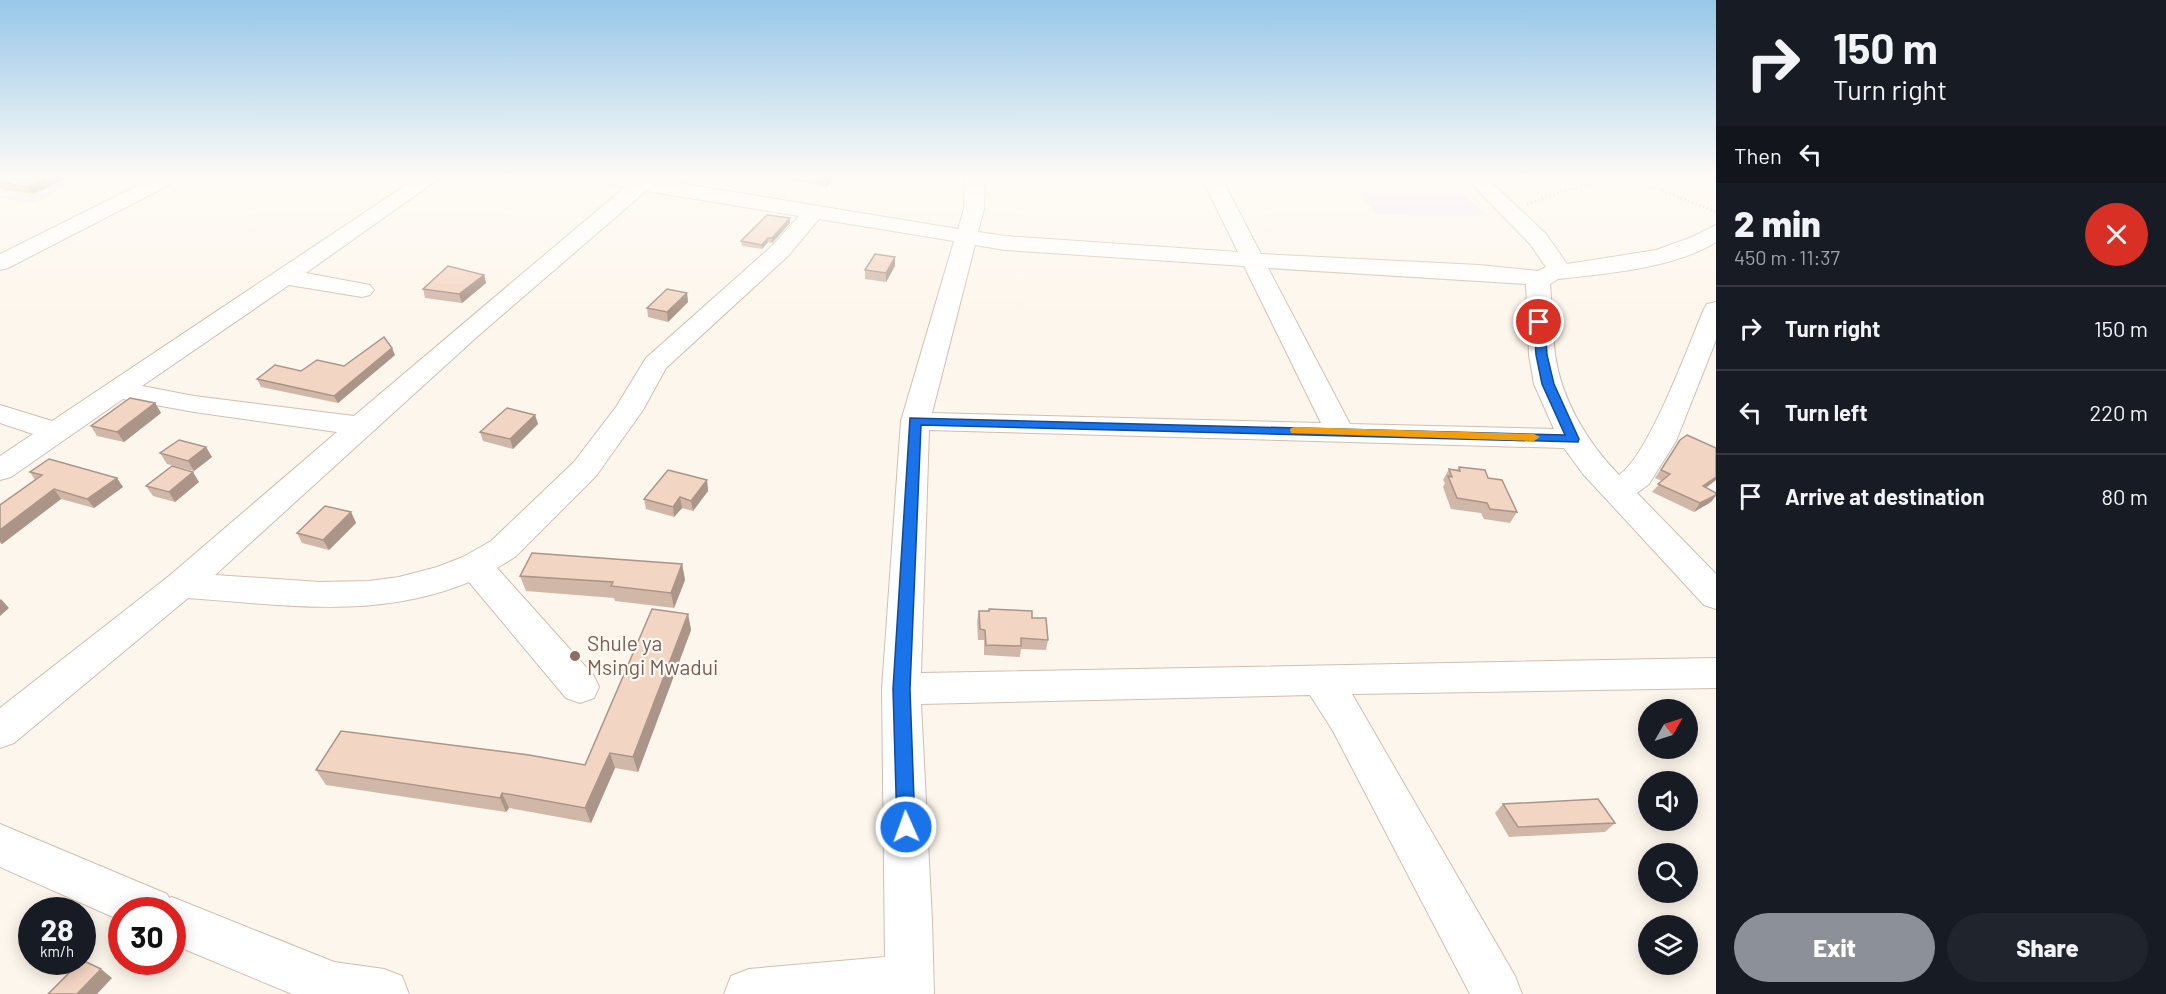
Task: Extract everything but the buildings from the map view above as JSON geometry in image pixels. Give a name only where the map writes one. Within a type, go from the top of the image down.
[{"type":"street","points":[[0,263],[78,223]]},
{"type":"street","points":[[0,470],[364,223]]},
{"type":"street","points":[[0,730],[181,585],[596,223]]},
{"type":"street","points":[[181,585],[285,593],[369,594],[399,590],[445,578],[475,566],[503,549],[585,469],[629,410],[655,364],[780,251],[804,223]]},
{"type":"street","points":[[897,223],[1005,243],[1254,260],[1551,275],[1645,259],[1716,252]]},
{"type":"street","points":[[749,994],[909,987],[901,689],[915,421],[971,223]]},
{"type":"street","points":[[1235,223],[1339,432]]},
{"type":"street","points":[[1522,223],[1553,257],[1551,275],[1538,284],[1542,355],[1548,384],[1573,439],[1594,467],[1711,580]]},
{"type":"street","points":[[1645,259],[1694,244],[1716,231]]},
{"type":"street","points":[[285,278],[362,290]]},
{"type":"street","points":[[1618,491],[1638,477],[1661,441],[1716,309]]},
{"type":"street","points":[[119,390],[194,404],[361,426]]},
{"type":"street","points":[[0,414],[56,432]]},
{"type":"street","points":[[915,421],[1573,439]]},
{"type":"street","points":[[475,566],[580,687]]},
{"type":"street","points":[[901,689],[1716,673]]},
{"type":"street","points":[[1320,679],[1347,718],[1497,994]]},
{"type":"street","points":[[0,845],[121,897]]},
{"type":"street","points":[[186,926],[332,991],[384,994]]},
{"type":"slow traffic","points":[[1296,430],[1534,437]]},
{"type":"place","name":"Shule ya Msingi Mwadui","points":[[575,656]]},
{"type":"route","points":[[906,827],[901,689],[915,421],[1573,439],[1548,384],[1539,322]]}]
